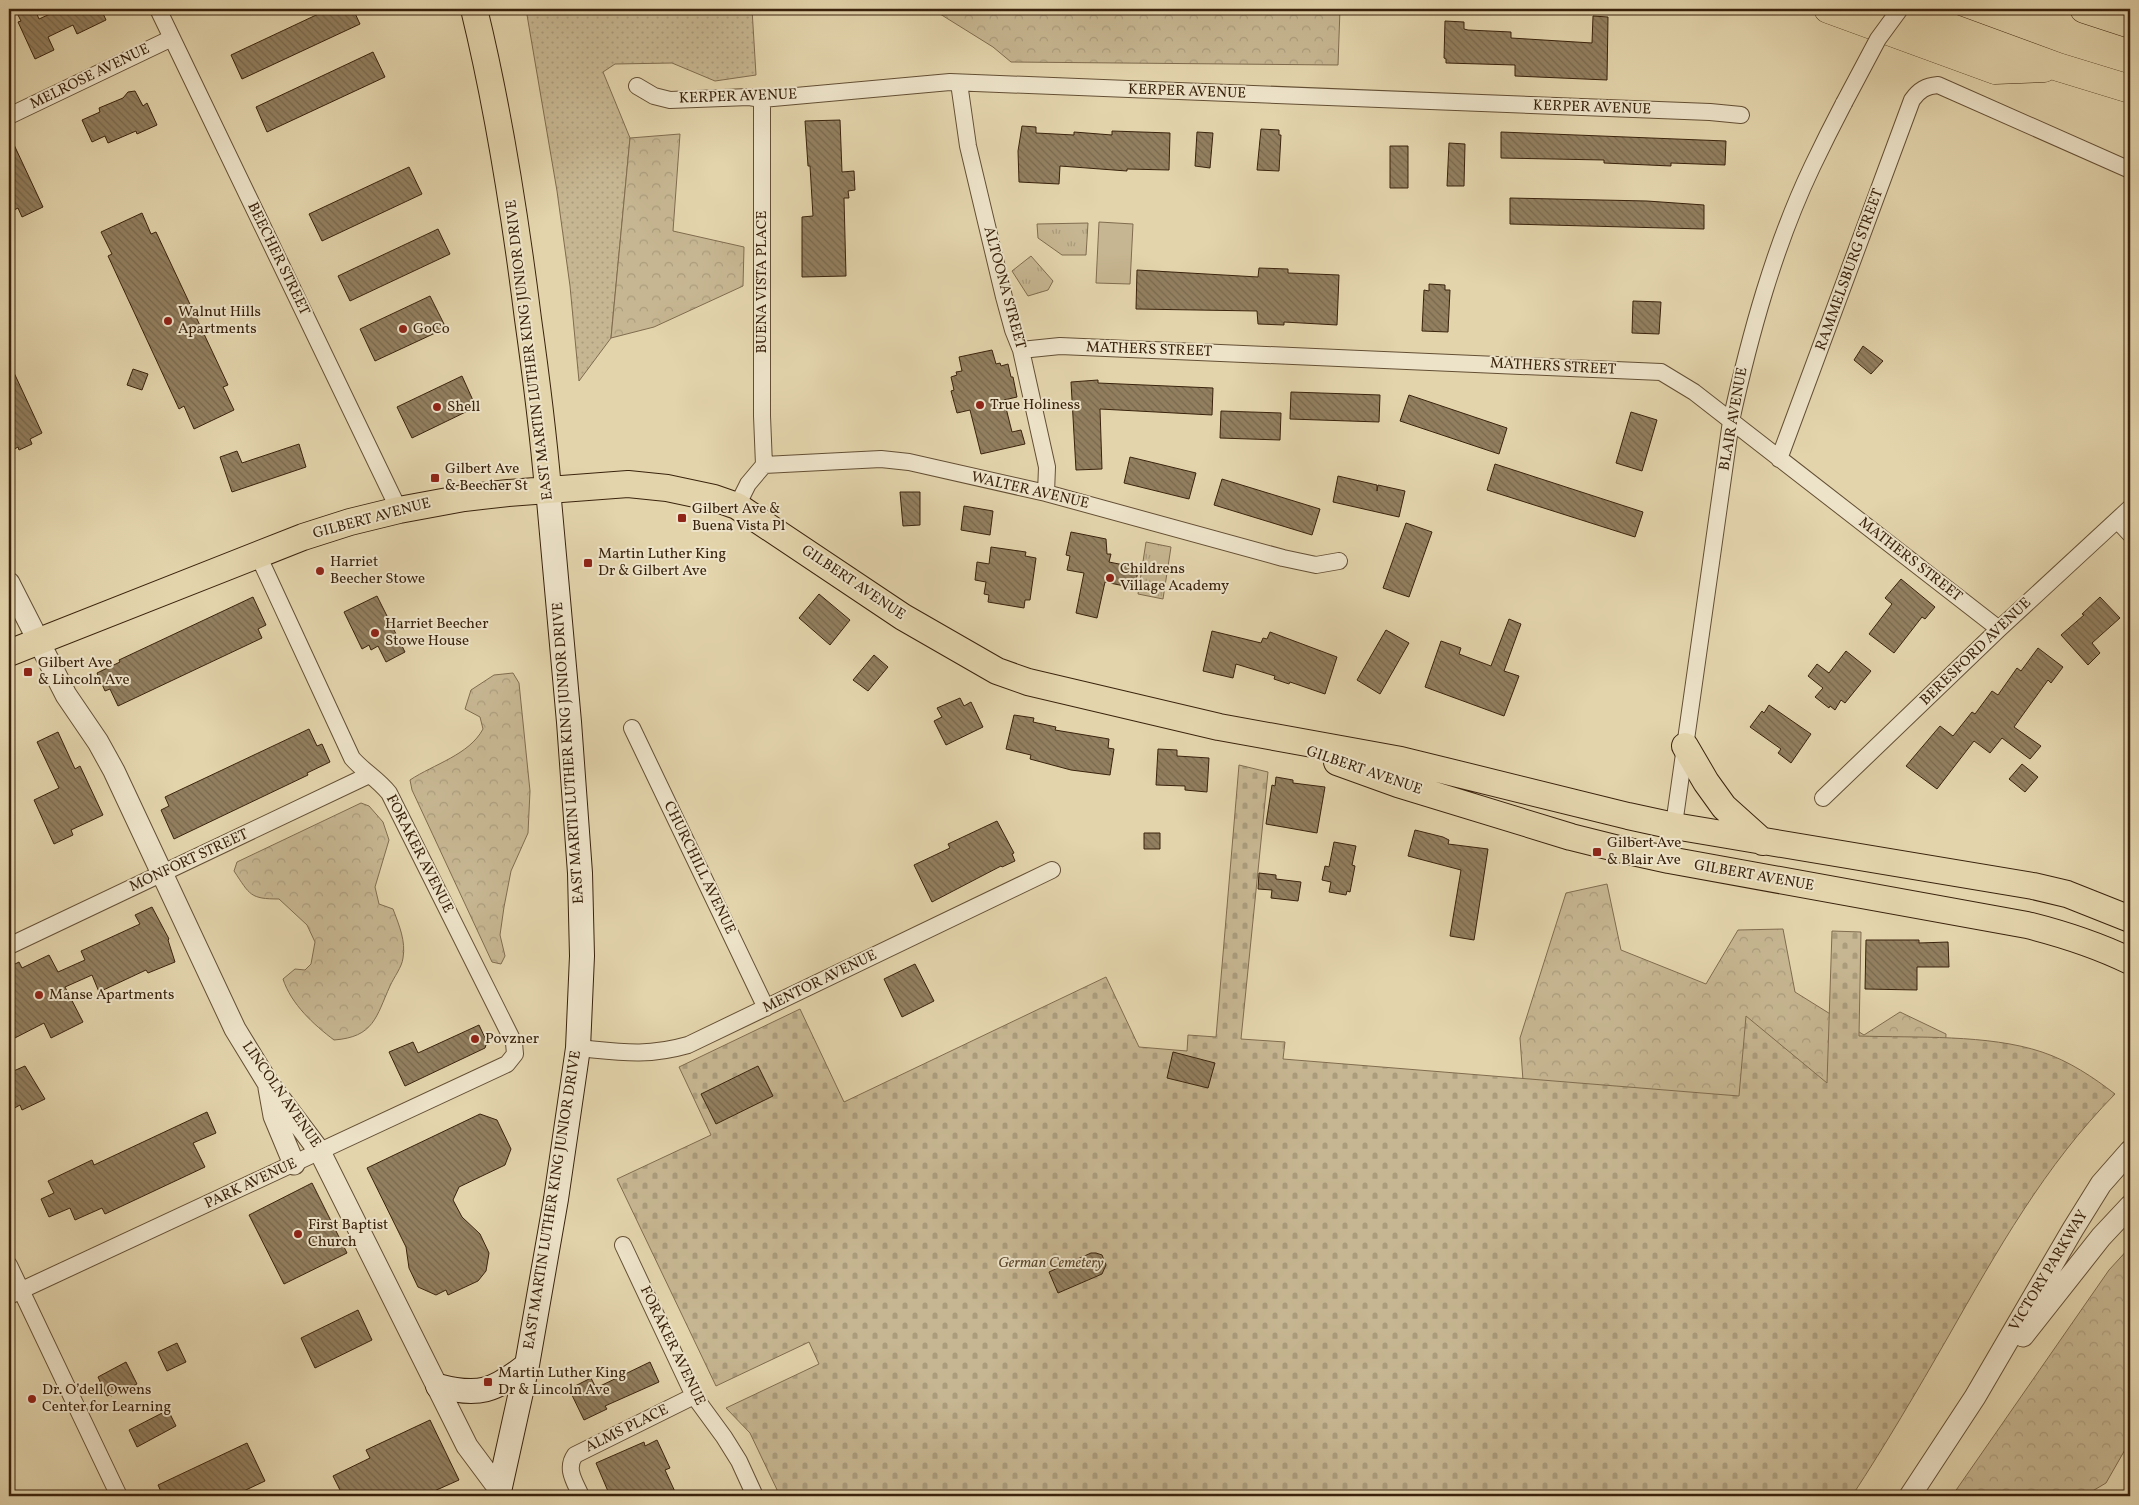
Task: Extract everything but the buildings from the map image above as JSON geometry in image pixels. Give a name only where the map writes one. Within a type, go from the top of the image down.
[{"type":"highway","points":[[1828,9],[1995,70],[2058,67]]},
{"type":"highway","points":[[1900,9],[2058,67],[2130,89]]},
{"type":"highway","points":[[2084,9],[2130,24]]},
{"type":"main road","name":"EAST MARTIN LUTHER KING JUNIOR DRIVE","points":[[474,9],[493,91],[519,245],[544,440],[569,722],[580,873],[582,956],[578,1048],[556,1199],[501,1494]]},
{"type":"main road","name":"GILBERT AVENUE","points":[[9,653],[258,555],[332,528],[399,510],[464,498],[548,489],[628,484],[667,488],[714,498],[737,506],[903,617],[997,671],[1028,682],[1170,717],[1268,738],[1401,760],[1674,826],[2033,886],[2067,894],[2130,919]]},
{"type":"main road","name":"GILBERT AVENUE","points":[[1268,738],[1398,784],[1571,837],[1669,860],[2027,925],[2066,935],[2102,948],[2130,961]]},
{"type":"main road","points":[[1685,746],[1706,782],[1724,807],[1763,842]]},
{"type":"main road","points":[[438,1386],[461,1393],[480,1391],[495,1387],[526,1365]]},
{"type":"street","name":"BEECHER STREET","points":[[158,9],[399,510]]},
{"type":"street","name":"BLAIR AVENUE","points":[[1669,860],[1731,421],[1742,368],[1785,235],[1811,168],[1878,39],[1900,9]]},
{"type":"street","name":"MELROSE AVENUE","points":[[9,116],[172,38]]},
{"type":"street","name":"KERPER AVENUE","points":[[637,86],[654,96],[670,100],[749,97],[762,99],[896,86],[959,83],[1422,100],[1710,112],[1741,115]]},
{"type":"street","name":"ALTOONA STREET","points":[[959,83],[968,146],[1004,297],[1013,330],[1021,350],[1047,467],[1046,493]]},
{"type":"street","name":"RAMMELSBURG STREET","points":[[1779,459],[1912,100],[1918,92],[1928,86],[1938,85],[2130,170]]},
{"type":"street","name":"BUENA VISTA PLACE","points":[[762,99],[762,416],[764,465]]},
{"type":"street","name":"MATHERS STREET","points":[[1021,350],[1060,346],[1661,372],[1694,392],[1999,629]]},
{"type":"street","name":"WALTER AVENUE","points":[[764,465],[880,459],[910,462],[1046,493],[1283,558],[1316,565],[1339,561]]},
{"type":"street","points":[[737,506],[748,484],[764,465]]},
{"type":"street","name":"BERESFORD AVENUE","points":[[1823,798],[1999,629],[2130,508]]},
{"type":"street","points":[[2117,520],[2130,534]]},
{"type":"street","name":"FORAKER AVENUE","points":[[258,555],[352,758],[369,775],[380,782],[388,792],[514,1043],[515,1054]]},
{"type":"street","name":"LINCOLN AVENUE","points":[[9,583],[66,695],[98,742],[114,771],[235,1029],[268,1083],[320,1152],[467,1446],[501,1494]]},
{"type":"street","name":"CHURCHILL AVENUE","points":[[632,728],[766,1008]]},
{"type":"street","name":"MONFORT STREET","points":[[9,946],[369,775]]},
{"type":"street","name":"MENTOR AVENUE","points":[[578,1048],[638,1054],[664,1052],[696,1042],[1052,870]]},
{"type":"street","name":"PARK AVENUE","points":[[15,1294],[507,1064],[515,1054]]},
{"type":"street","points":[[268,1083],[274,1116],[294,1164]]},
{"type":"street","name":"VICTORY PARKWAY","points":[[1910,1496],[1975,1397],[2073,1229],[2102,1184],[2130,1151]]},
{"type":"street","name":"VICTORY PARKWAY","points":[[1975,1397],[2101,1237],[2130,1206]]},
{"type":"street","name":"FORAKER AVENUE","points":[[624,1245],[694,1396],[739,1461],[755,1496]]},
{"type":"street","points":[[9,1265],[15,1294],[119,1496]]},
{"type":"street","name":"ALMS PLACE","points":[[581,1496],[569,1466],[575,1455],[694,1396]]},
{"type":"green space","points":[[526,9],[703,9],[696,13],[721,9],[752,9],[756,75],[715,81],[672,63],[615,64],[603,72],[630,138],[611,338],[579,381],[570,286],[557,191]]},
{"type":"green space","points":[[932,9],[1340,9],[1338,65],[1011,62],[993,47]]},
{"type":"green space","points":[[680,134],[673,231],[744,247],[743,286],[654,327],[611,338],[630,138]]},
{"type":"green space","points":[[1099,222],[1133,224],[1130,284],[1096,283]]},
{"type":"green space","points":[[1088,223],[1086,255],[1062,255],[1038,238],[1037,224]]},
{"type":"green space","points":[[1031,256],[1053,281],[1048,290],[1028,296],[1012,271]]},
{"type":"green space","points":[[1146,542],[1171,547],[1163,599],[1138,594]]},
{"type":"green space","points":[[513,673],[519,683],[530,791],[528,833],[511,871],[504,907],[500,935],[505,956],[501,964],[492,962],[412,790],[410,780],[460,752],[477,738],[483,729],[480,717],[465,709],[471,690],[494,675]]},
{"type":"green space","name":"German Cemetery","points":[[1239,765],[1268,772],[1241,1039],[1285,1042],[1283,1059],[1739,1096],[1746,1016],[1827,1083],[1832,931],[1861,932],[1859,1036],[1952,1038],[2021,1046],[2042,1052],[2071,1065],[2115,1094],[2090,1121],[2044,1179],[2004,1241],[1901,1417],[1852,1496],[780,1496],[750,1433],[726,1408],[819,1364],[809,1342],[716,1386],[617,1179],[711,1135],[679,1067],[800,1009],[844,1102],[1106,977],[1139,1047],[1187,1051],[1188,1035],[1216,1037]]},
{"type":"green space","points":[[361,803],[369,806],[383,822],[389,840],[375,887],[379,904],[393,909],[400,927],[404,952],[400,968],[372,1024],[358,1035],[334,1040],[311,1021],[297,1005],[283,979],[295,969],[305,970],[311,964],[315,942],[307,925],[279,899],[262,898],[252,894],[234,871],[237,862]]},
{"type":"green space","points":[[1607,884],[1621,950],[1706,984],[1738,930],[1783,929],[1795,992],[1864,1035],[1900,1012],[1946,1034],[1943,1103],[1524,1095],[1520,1038],[1566,893]]},
{"type":"green space","points":[[2130,1247],[2130,1441],[2106,1483],[2084,1496],[1952,1496],[2109,1270]]},
{"type":"place","name":"Walnut Hills Apartments","points":[[168,321]]},
{"type":"place","name":"GoCo","points":[[403,329]]},
{"type":"place","name":"True Holiness","points":[[980,405]]},
{"type":"place","name":"Shell","points":[[437,407]]},
{"type":"place","name":"Gilbert Ave & Beecher St","points":[[435,478]]},
{"type":"place","name":"Gilbert Ave & Buena Vista Pl","points":[[682,518]]},
{"type":"place","name":"Martin Luther King Dr & Gilbert Ave","points":[[588,563]]},
{"type":"place","name":"Harriet Beecher Stowe","points":[[320,571]]},
{"type":"place","name":"Childrens Village Academy","points":[[1110,578]]},
{"type":"place","name":"Harriet Beecher Stowe House","points":[[375,633]]},
{"type":"place","name":"Gilbert Ave & Lincoln Ave","points":[[28,672]]},
{"type":"place","name":"Gilbert Ave & Blair Ave","points":[[1597,852]]},
{"type":"place","name":"Manse Apartments","points":[[39,995]]},
{"type":"place","name":"Povzner","points":[[475,1039]]},
{"type":"place","name":"First Baptist Church","points":[[298,1234]]},
{"type":"place","name":"Martin Luther King Dr & Lincoln Ave","points":[[488,1382]]},
{"type":"place","name":"Dr. O’dell Owens Center for Learning","points":[[32,1399]]}]
